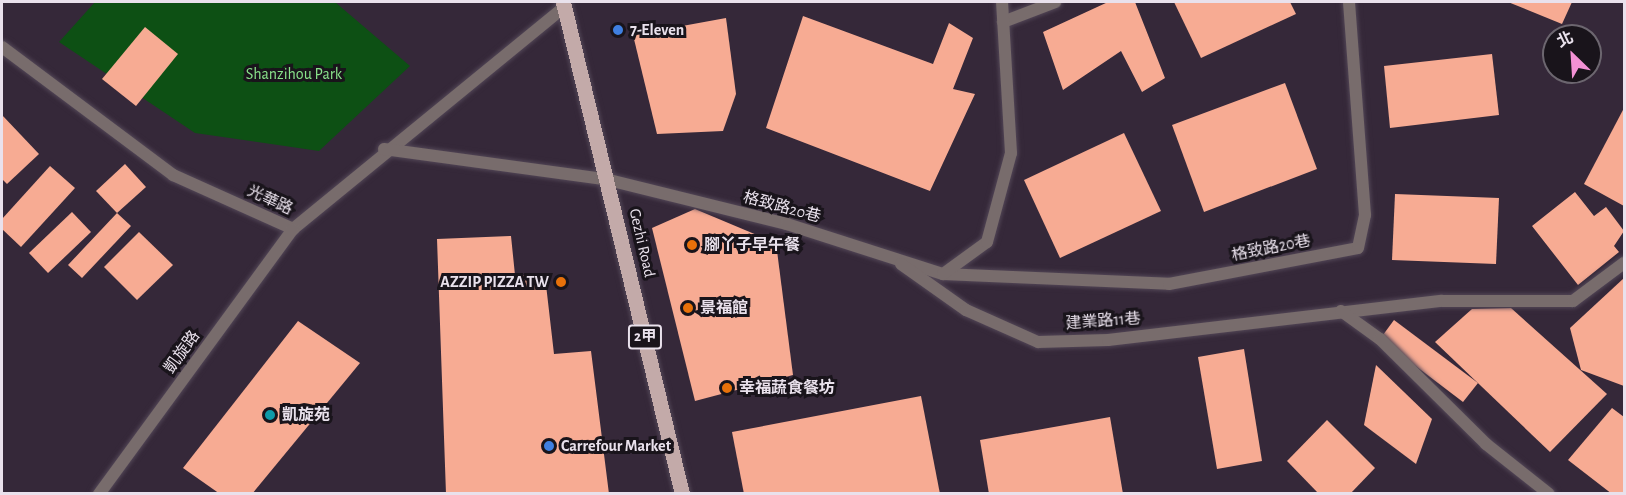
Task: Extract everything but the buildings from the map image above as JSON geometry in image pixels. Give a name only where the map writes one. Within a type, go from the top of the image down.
[{"type":"main road","name":"Gezhi Road","points":[[564,4],[609,180],[682,494]]},
{"type":"street","points":[[943,274],[987,242],[1011,153],[1002,2]]},
{"type":"street","points":[[1003,22],[1055,2]]},
{"type":"street","name":"格致路20巷","points":[[384,149],[609,180],[787,224],[943,274],[1169,284],[1358,248],[1365,215],[1349,2]]},
{"type":"street","name":"光華路","points":[[2,47],[173,175],[293,229],[384,149],[564,4]]},
{"type":"street","name":"凱旋路","points":[[99,494],[293,229]]},
{"type":"street","name":"建業路11巷","points":[[890,257],[966,310],[1038,342],[1108,340],[1442,301],[1573,302],[1624,262]]},
{"type":"street","points":[[1341,311],[1380,339],[1486,444],[1549,494]]},
{"type":"green space","name":"Shanzihou Park","points":[[95,2],[335,2],[410,66],[319,151],[195,133],[59,42]]},
{"type":"place","name":"7-Eleven","points":[[618,30]]},
{"type":"place","name":"腳丫子早午餐","points":[[692,245]]},
{"type":"place","name":"AZZIP PIZZA TW","points":[[561,282]]},
{"type":"place","name":"景福館","points":[[688,308]]},
{"type":"place","name":"幸福蔬食餐坊","points":[[727,388]]},
{"type":"place","name":"凱旋苑","points":[[270,415]]},
{"type":"place","name":"Carrefour Market","points":[[549,446]]}]
